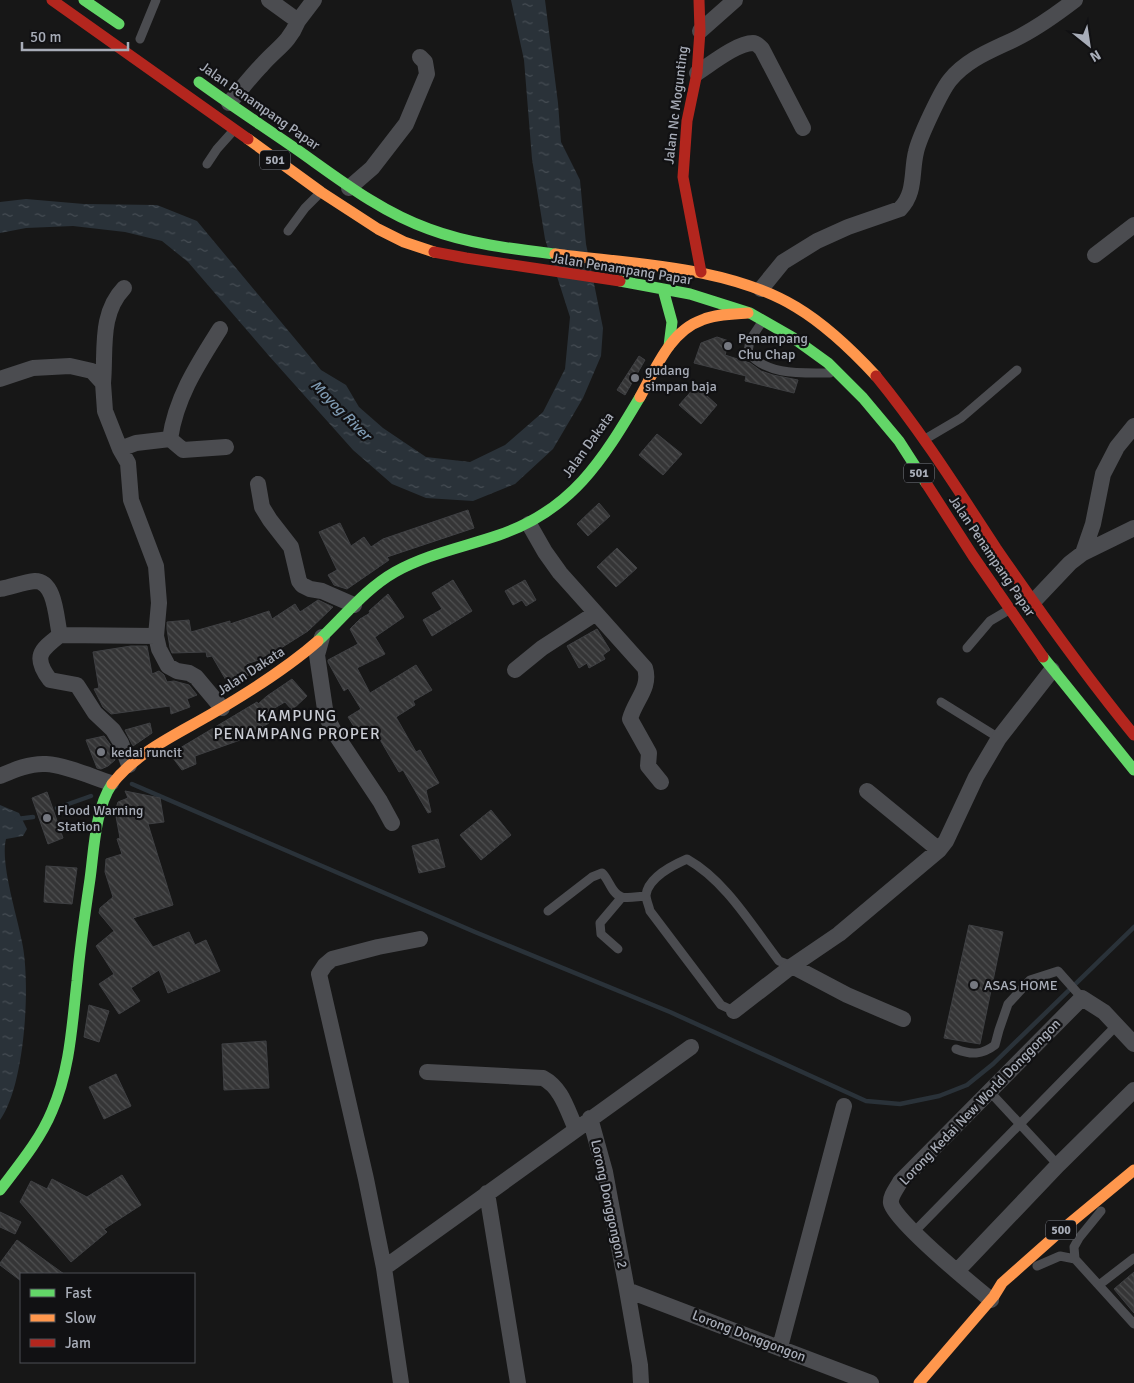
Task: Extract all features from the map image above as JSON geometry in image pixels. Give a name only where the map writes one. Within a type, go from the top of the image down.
[{"type":"main road","name":"Jalan Penampang Papar","points":[[52,0],[161,76],[320,192],[378,229],[420,248],[466,258],[690,294],[750,313],[792,337],[828,363],[863,398],[898,441],[1052,670],[1134,770]]},
{"type":"main road","points":[[84,0],[144,42]]},
{"type":"main road","name":"Jalan Nc Mogunting","points":[[699,0],[700,31],[697,73],[687,121],[683,177],[702,272]]},
{"type":"main road","name":"Jalan Penampang Papar","points":[[188,74],[349,188],[391,212],[423,227],[473,241],[532,251],[702,272],[761,290],[797,308],[833,334],[876,376],[925,440],[1033,602],[1116,714],[1134,735]]},
{"type":"main road","name":"Jalan Dakata","points":[[663,289],[672,322],[669,346]]},
{"type":"main road","name":"Jalan Dakata","points":[[0,1190],[39,1135],[51,1114],[59,1092],[69,1053],[79,958],[96,836],[104,796],[111,783],[129,766],[298,658],[354,605],[392,574],[404,568],[529,524],[560,503],[583,482],[614,440],[669,346],[689,326],[709,316],[750,313]]},
{"type":"main road","name":"500","points":[[919,1383],[992,1298],[1002,1283],[1134,1170]]},
{"type":"main road","name":"500","points":[[992,1298],[1008,1291],[1118,1198]]},
{"type":"street","points":[[269,0],[298,21]]},
{"type":"street","points":[[228,103],[262,64],[292,35],[298,21],[314,0]]},
{"type":"street","points":[[700,31],[735,0]]},
{"type":"street","points":[[761,290],[783,262],[817,241],[848,227],[900,209],[906,204],[913,183],[915,153],[919,139],[950,80],[970,62],[1021,36],[1075,0]]},
{"type":"street","points":[[697,73],[736,49],[752,43],[757,44],[762,49],[803,128]]},
{"type":"street","points":[[349,188],[372,168],[406,124],[427,74],[424,62],[420,57]]},
{"type":"street","points":[[1095,255],[1134,225]]},
{"type":"street","points":[[124,288],[113,301],[106,327],[103,383],[105,411],[120,449],[128,463],[132,500],[157,573],[159,603],[156,636],[162,657],[168,666],[177,671],[189,673],[196,678],[222,708]]},
{"type":"street","points":[[170,439],[176,411],[188,380],[220,329]]},
{"type":"street","points":[[0,379],[34,368],[70,366],[92,372],[103,383]]},
{"type":"street","points":[[1083,553],[1093,524],[1103,474],[1117,448],[1134,426]]},
{"type":"street","points":[[120,449],[136,443],[170,439],[183,450],[226,447]]},
{"type":"street","points":[[258,484],[262,507],[291,547],[299,581],[302,585],[310,589],[322,591],[354,605]]},
{"type":"street","points":[[529,524],[545,552],[576,592],[645,668],[647,683],[632,711],[630,719],[649,753],[648,766],[660,782]]},
{"type":"street","points":[[1033,602],[1070,563],[1083,553],[1134,528]]},
{"type":"street","points":[[0,589],[34,581],[41,582],[47,586],[52,594],[60,634]]},
{"type":"street","points":[[515,670],[542,648],[596,613]]},
{"type":"street","points":[[129,766],[121,743],[113,730],[95,713],[78,685],[50,680],[44,672],[40,654],[42,649],[60,634],[156,636]]},
{"type":"street","points":[[322,637],[318,655],[326,716],[336,735],[380,801],[392,824]]},
{"type":"street","points":[[734,1011],[792,966],[839,934],[939,850],[946,842],[976,777],[999,738],[1052,670]]},
{"type":"street","points":[[0,776],[28,766],[46,764],[111,783]]},
{"type":"street","points":[[867,791],[939,850]]},
{"type":"street","points":[[401,1383],[384,1268],[366,1179],[319,974],[332,959],[378,947],[420,939]]},
{"type":"street","points":[[792,966],[847,995],[903,1019]]},
{"type":"street","points":[[1082,998],[1104,1012],[1134,1044]]},
{"type":"street","name":"Lorong Kedai New World Donggongon","points":[[992,1298],[957,1271],[896,1214],[891,1203],[894,1192],[900,1182],[1082,998]]},
{"type":"street","points":[[384,1268],[691,1046]]},
{"type":"street","points":[[427,1072],[543,1078],[552,1083],[560,1093],[576,1129]]},
{"type":"street","points":[[957,1271],[1058,1165],[1134,1090]]},
{"type":"street","points":[[780,1347],[844,1106]]},
{"type":"street","name":"Lorong Donggongon 2","points":[[590,1118],[605,1172],[640,1365],[641,1383]]},
{"type":"street","points":[[487,1193],[518,1383]]},
{"type":"street","name":"Lorong Donggongon","points":[[627,1290],[871,1383]]},
{"type":"lane","points":[[144,42],[156,0]]},
{"type":"lane","points":[[207,164],[234,130]]},
{"type":"lane","points":[[288,231],[320,192]]},
{"type":"lane","points":[[764,320],[750,340],[748,352],[754,360],[773,368],[795,373],[838,373]]},
{"type":"lane","points":[[925,440],[961,418],[1017,370]]},
{"type":"lane","points":[[967,648],[990,620],[1010,610]]},
{"type":"lane","points":[[941,702],[999,738]]},
{"type":"lane","points":[[734,1011],[720,1005],[650,911],[646,896],[650,886],[670,866],[687,859],[702,867],[721,885],[779,961],[792,966]]},
{"type":"lane","points":[[548,912],[592,877],[602,873],[607,877],[616,893],[622,897],[646,896]]},
{"type":"lane","points":[[618,949],[601,934],[599,929],[600,922],[622,897]]},
{"type":"lane","points":[[956,1049],[970,1054],[986,1052],[995,1045],[1008,1004],[1030,980],[1058,972],[1082,998]]},
{"type":"lane","points":[[914,1232],[1116,1026]]},
{"type":"lane","points":[[990,1092],[1058,1165]]},
{"type":"lane","points":[[1075,1259],[1074,1247],[1102,1210]]},
{"type":"lane","points":[[1035,1267],[1060,1256],[1075,1259],[1134,1324]]},
{"type":"lane","points":[[1099,1285],[1134,1258]]},
{"type":"water","name":"Moyog River","points":[[511,0],[545,0],[561,142],[580,180],[586,244],[603,328],[601,356],[583,398],[553,449],[515,484],[473,501],[426,498],[392,484],[353,450],[188,262],[162,241],[125,232],[73,226],[26,228],[0,233],[0,202],[26,199],[84,204],[157,205],[197,221],[321,370],[346,385],[359,407],[383,428],[426,457],[470,462],[505,445],[543,412],[565,369],[570,317],[545,239],[532,159],[524,60]]},
{"type":"water","points":[[0,805],[19,813],[27,829],[23,836],[6,839],[5,849],[7,875],[25,960],[26,1007],[24,1034],[15,1084],[0,1120]]},
{"type":"building","points":[[717,337],[729,341],[725,355],[750,363],[761,371],[798,380],[794,393],[745,381],[746,376],[694,363],[701,343]]},
{"type":"building","points":[[639,356],[645,360],[625,395],[617,390]]},
{"type":"building","points":[[696,386],[717,405],[701,424],[679,405]]},
{"type":"building","points":[[657,434],[682,454],[663,475],[639,455]]},
{"type":"building","points":[[599,503],[610,516],[588,536],[577,524]]},
{"type":"building","points":[[468,510],[474,528],[387,557],[389,560],[347,589],[334,585],[328,575],[337,570],[319,532],[340,523],[351,546],[364,537],[371,547],[383,539]]},
{"type":"building","points":[[617,548],[637,568],[616,587],[597,567]]},
{"type":"building","points":[[453,580],[472,611],[432,636],[423,620],[442,609],[432,593]]},
{"type":"building","points":[[525,580],[536,600],[526,606],[522,600],[513,605],[505,591]]},
{"type":"building","points":[[388,594],[404,617],[375,637],[385,654],[357,668],[370,693],[416,665],[432,690],[413,701],[415,705],[396,717],[416,752],[420,750],[439,783],[426,790],[431,812],[428,813],[403,770],[399,772],[375,731],[362,739],[348,717],[361,709],[348,688],[344,691],[328,662],[328,660],[358,644],[350,629],[360,619],[370,613],[369,611]]},
{"type":"building","points":[[318,600],[333,607],[308,631],[281,648],[281,653],[246,664],[249,675],[230,687],[212,656],[207,657],[206,652],[172,653],[170,648],[167,622],[189,620],[191,632],[230,621],[230,624],[269,611],[272,619],[295,604],[300,612]]},
{"type":"building","points":[[597,629],[610,650],[603,655],[605,659],[589,668],[587,663],[579,668],[567,646]]},
{"type":"building","points":[[131,646],[147,646],[152,674],[159,671],[164,675],[167,682],[174,681],[189,685],[197,695],[187,699],[190,707],[171,714],[170,706],[111,714],[103,707],[94,689],[99,688],[93,652]]},
{"type":"building","points":[[292,679],[307,696],[292,710],[285,702],[264,714],[269,723],[243,739],[195,756],[196,764],[182,770],[170,754],[257,702],[258,704]]},
{"type":"building","points":[[150,723],[152,733],[133,746],[125,730]]},
{"type":"building","name":"kedai runcit","points":[[104,736],[112,747],[115,760],[101,769],[97,768],[86,740]]},
{"type":"building","points":[[125,791],[160,798],[164,822],[148,824],[173,905],[133,918],[153,947],[189,932],[195,945],[206,940],[220,971],[168,993],[159,970],[131,988],[140,1001],[119,1014],[99,984],[114,974],[96,946],[114,931],[99,913],[100,908],[113,897],[105,872],[106,859],[122,854],[117,839],[120,838],[115,811],[118,802],[128,798]]},
{"type":"building","name":"Flood Warning Station","points":[[47,792],[63,838],[48,844],[32,798]]},
{"type":"building","points":[[491,810],[511,835],[481,860],[460,835]]},
{"type":"building","points":[[438,839],[445,867],[419,873],[412,846]]},
{"type":"building","points":[[46,866],[77,868],[72,904],[44,902]]},
{"type":"building","name":"ASAS HOME","points":[[969,925],[1003,932],[980,1044],[944,1038]]},
{"type":"building","points":[[89,1005],[109,1011],[99,1042],[84,1037]]},
{"type":"building","points":[[266,1041],[269,1088],[224,1090],[222,1044]]},
{"type":"building","points":[[116,1074],[131,1106],[104,1119],[89,1087]]},
{"type":"building","points":[[122,1175],[141,1205],[104,1229],[107,1232],[71,1262],[20,1202],[31,1181],[47,1189],[52,1179],[87,1197]]},
{"type":"building","points":[[0,1212],[21,1222],[15,1234],[0,1227]]},
{"type":"building","points":[[17,1240],[63,1273],[20,1273],[20,1280],[0,1265]]},
{"type":"building","points":[[1134,1272],[1134,1313],[1114,1289]]},
{"type":"waterway","points":[[132,784],[475,932],[670,1012],[866,1101],[900,1104],[939,1096],[967,1085],[993,1064],[1134,927]]},
{"type":"waterway","points":[[57,808],[91,796]]},
{"type":"waterway","points":[[17,819],[33,817]]},
{"type":"traffic: fast","points":[[84,0],[119,24]]},
{"type":"traffic: fast","points":[[199,82],[345,184],[394,214],[429,229],[460,239],[507,248],[555,254]]},
{"type":"traffic: fast","points":[[620,281],[690,294],[750,313],[792,337],[828,363],[863,398],[899,441],[926,483]]},
{"type":"traffic: fast","points":[[663,289],[672,322],[669,346]]},
{"type":"traffic: fast","points":[[318,641],[364,595],[395,572],[433,556],[524,525],[566,497],[583,481],[598,462],[640,397]]},
{"type":"traffic: fast","points":[[1043,657],[1134,770]]},
{"type":"traffic: fast","points":[[0,1190],[29,1152],[47,1122],[63,1080],[72,1031],[96,830],[102,805],[112,784]]},
{"type":"traffic: slow","points":[[248,139],[321,192],[378,229],[404,242],[434,252]]},
{"type":"traffic: slow","points":[[555,254],[679,269],[710,275],[769,293],[796,307],[818,322],[848,347],[876,376]]},
{"type":"traffic: slow","points":[[640,397],[672,342],[691,325],[707,318],[748,313]]},
{"type":"traffic: slow","points":[[112,784],[132,763],[144,754],[265,681],[318,641]]},
{"type":"traffic: slow","points":[[919,1383],[994,1296],[1002,1283],[1134,1170]]},
{"type":"traffic: jam","points":[[52,0],[248,139]]},
{"type":"traffic: jam","points":[[699,0],[700,31],[697,73],[687,121],[683,177],[701,272]]},
{"type":"traffic: jam","points":[[434,252],[620,281]]},
{"type":"traffic: jam","points":[[876,376],[924,439],[996,548],[1046,619],[1134,735]]},
{"type":"traffic: jam","points":[[926,483],[973,556],[1043,657]]},
{"type":"place","name":"Penampang Chu Chap","points":[[728,346]]},
{"type":"place","name":"gudang simpan baja","points":[[635,378]]},
{"type":"place","name":"kedai runcit","points":[[101,752]]},
{"type":"place","name":"Flood Warning Station","points":[[47,818]]},
{"type":"place","name":"ASAS HOME","points":[[974,985]]},
{"type":"district","name":"KAMPUNG PENAMPANG PROPER","points":[[297,725]]}]
